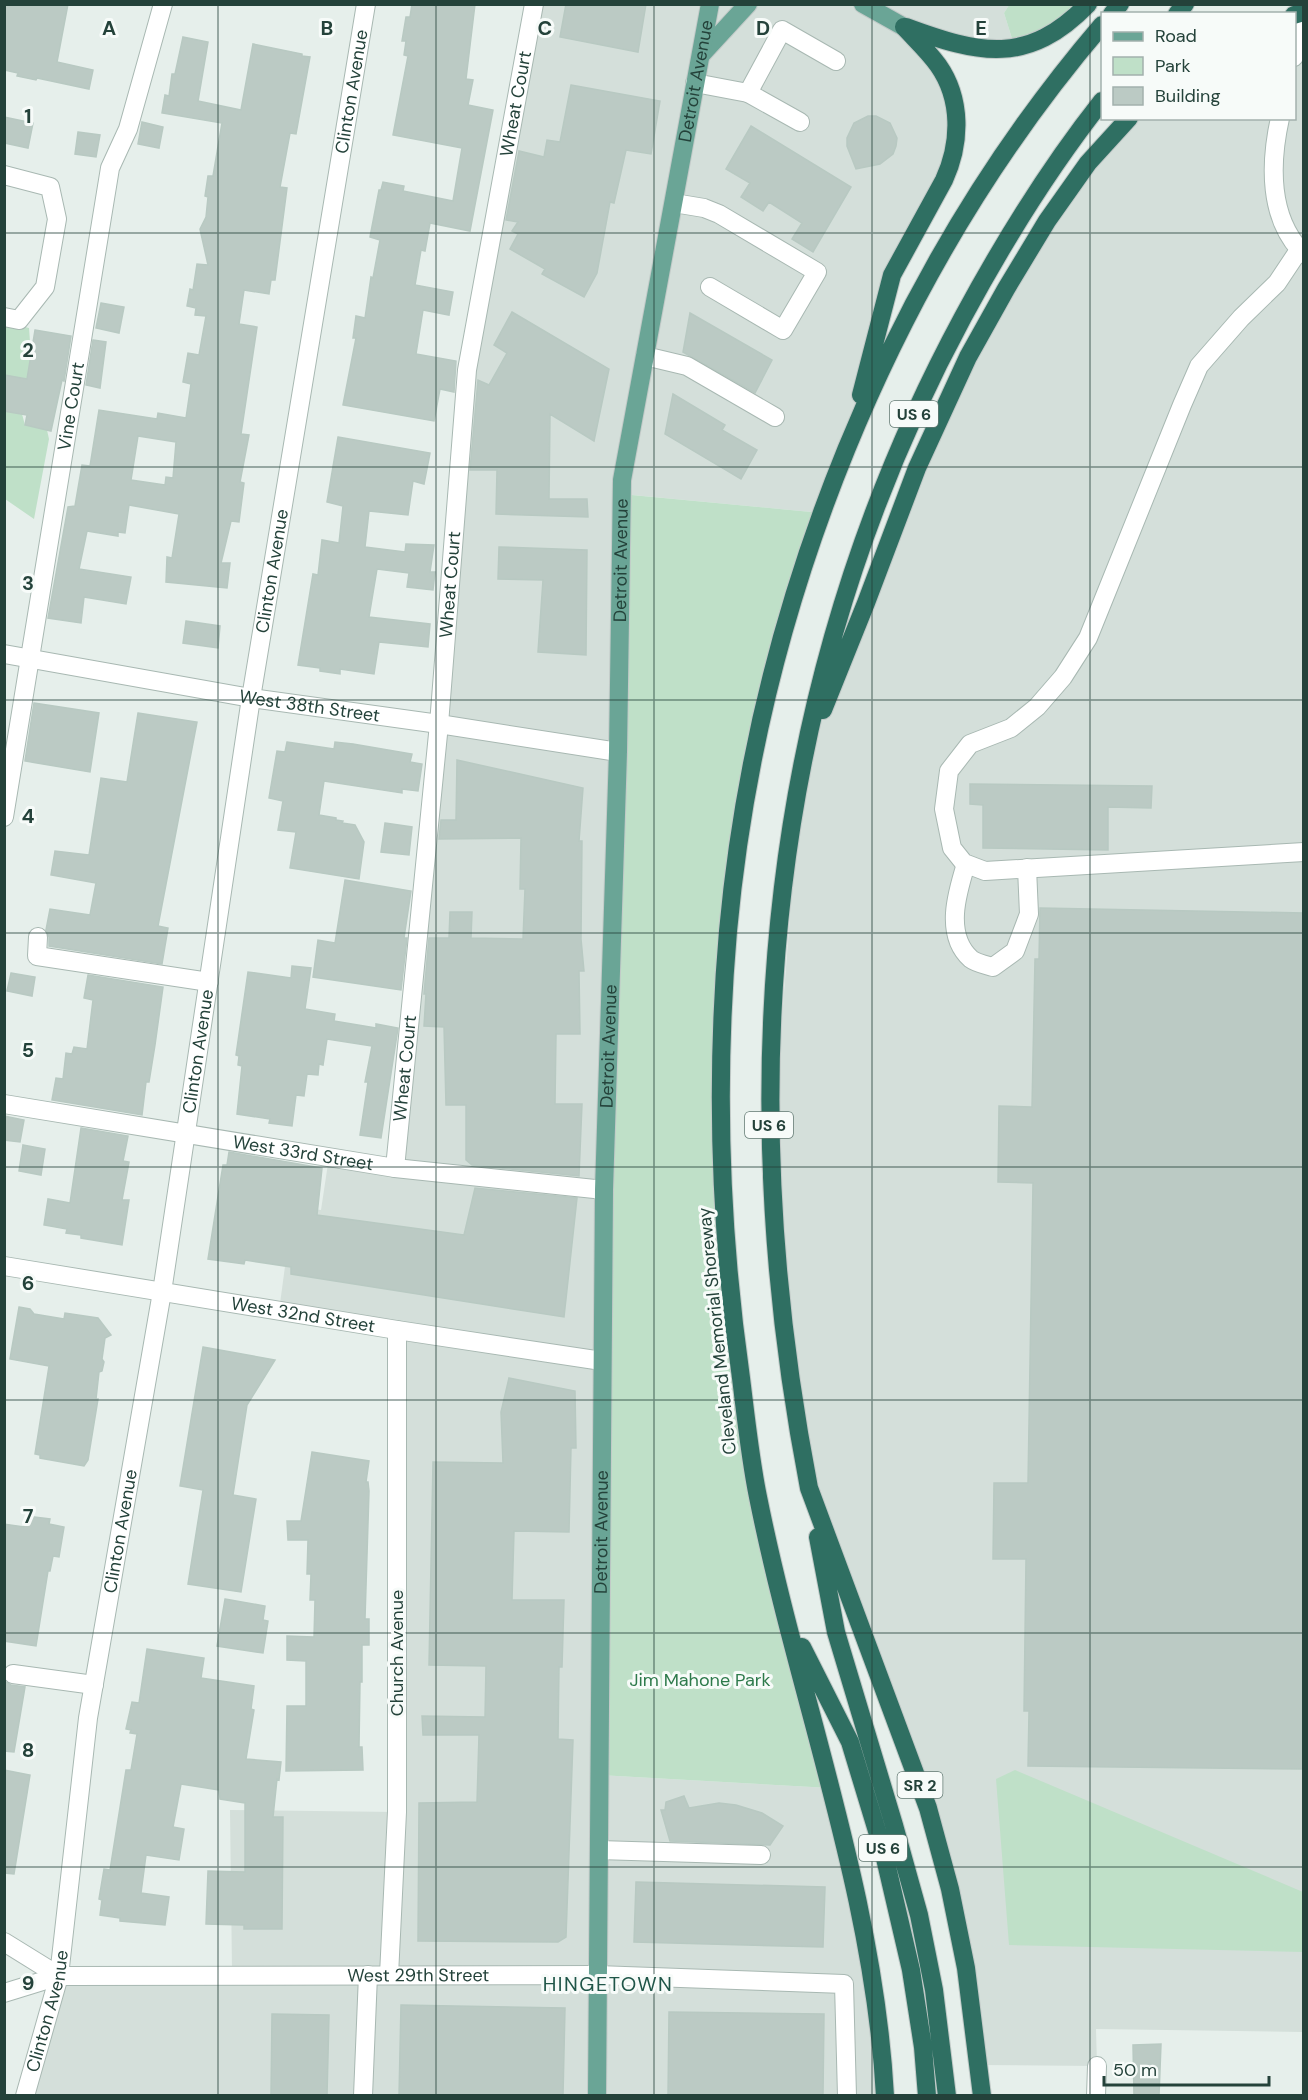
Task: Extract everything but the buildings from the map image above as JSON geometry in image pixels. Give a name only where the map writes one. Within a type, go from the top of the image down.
[{"type":"highway","points":[[904,27],[970,48],[984,50],[1015,48],[1046,37],[1060,29],[1088,4]]},
{"type":"highway","name":"Cleveland Memorial Shoreway","points":[[885,2096],[879,2013],[863,1923],[771,1556],[752,1464],[731,1299],[720,1128],[723,1006],[728,927],[738,844],[762,717],[793,600],[822,513],[846,452],[913,306],[974,201],[1050,91],[1101,26]]},
{"type":"highway","points":[[846,452],[892,275],[944,180],[951,165],[957,139],[953,98],[944,75],[931,55],[904,27]]},
{"type":"highway","name":"US 6","points":[[947,2096],[934,1990],[919,1915],[836,1632],[793,1398],[782,1317],[769,1117],[770,1039],[776,938],[782,879],[802,762],[819,687],[841,607],[877,504],[911,421],[950,341],[1004,244],[1048,175],[1101,102]]},
{"type":"highway","points":[[802,762],[867,603],[917,468],[968,357],[1047,221],[1088,163],[1127,120]]},
{"type":"highway","name":"SR 2","points":[[809,1488],[931,1818],[950,1889],[966,1968],[982,2096]]},
{"type":"highway","name":"US 6","points":[[786,1616],[850,1742],[884,1854],[912,1970],[923,2047],[927,2096]]},
{"type":"main road","name":"Detroit Avenue","points":[[597,2096],[604,1190],[618,752],[622,480],[710,4]]},
{"type":"main road","points":[[701,55],[747,4]]},
{"type":"main road","points":[[863,4],[904,27]]},
{"type":"street","name":"Vine Court","points":[[4,817],[110,168],[128,129],[163,4]]},
{"type":"street","name":"Clinton Avenue","points":[[25,2096],[58,1976],[88,1718],[162,1292],[251,698],[366,4]]},
{"type":"street","name":"Wheat Court","points":[[395,1168],[439,724],[467,370],[534,4]]},
{"type":"street","points":[[1296,50],[1304,20]]},
{"type":"street","points":[[747,93],[782,30],[836,61]]},
{"type":"street","points":[[695,83],[747,93],[801,122]]},
{"type":"street","points":[[1280,120],[1274,153],[1274,190],[1282,219],[1301,252],[1277,283],[1234,326],[1199,366],[1088,638],[1063,677],[1037,707],[1011,728],[970,744],[949,771],[944,809],[952,848],[966,864],[985,871],[1304,852]]},
{"type":"street","points":[[4,175],[50,187],[57,219],[45,286],[19,320],[4,317]]},
{"type":"street","points":[[674,202],[704,208],[719,214],[817,272],[783,330],[710,287]]},
{"type":"street","points":[[645,356],[687,366],[775,417]]},
{"type":"street","name":"West 38th Street","points":[[4,654],[251,698],[618,752]]},
{"type":"street","points":[[966,864],[955,900],[956,926],[960,945],[972,960],[993,967],[1015,951],[1029,914],[1027,868]]},
{"type":"street","points":[[38,937],[37,956],[209,982]]},
{"type":"street","name":"West 33rd Street","points":[[4,1104],[395,1168],[604,1190]]},
{"type":"street","name":"West 32nd Street","points":[[4,1266],[602,1361]]},
{"type":"street","name":"Church Avenue","points":[[389,1975],[397,1812],[397,1330]]},
{"type":"street","points":[[13,1674],[94,1685]]},
{"type":"street","points":[[598,1850],[761,1855]]},
{"type":"street","points":[[4,1942],[58,1976]]},
{"type":"street","points":[[363,2096],[368,1975]]},
{"type":"street","name":"West 29th Street","points":[[4,1993],[58,1976],[597,1975],[844,1984],[847,2096]]},
{"type":"street","points":[[1096,2066],[1096,2096]]},
{"type":"shaded area","points":[[534,5],[1009,5],[1004,13],[1015,48],[906,27],[931,55],[957,139],[892,275],[846,452],[822,513],[622,494],[599,1775],[830,1788],[885,2095],[25,2096],[59,1976],[232,1971],[230,1810],[396,1812],[397,1330],[279,1311],[293,1207],[321,1210],[329,1157],[395,1168],[467,370]]},
{"type":"shaded area","points":[[1303,12],[1303,2032],[1096,2029],[1097,2066],[978,2065],[950,1889],[809,1488],[771,1160],[802,762],[987,321],[1128,120],[1296,120],[1296,15]]},
{"type":"green space","points":[[1009,5],[1088,5],[1015,48],[1004,13]]},
{"type":"green space","points":[[5,322],[29,328],[31,355],[58,359],[29,380],[5,375]]},
{"type":"green space","points":[[4,411],[22,414],[25,425],[47,430],[49,439],[34,519],[5,499]]},
{"type":"green space","name":"Jim Mahone Park","points":[[621,494],[822,513],[739,844],[720,1128],[752,1464],[830,1788],[599,1775]]},
{"type":"green space","points":[[1015,1770],[1303,1892],[1303,1952],[1009,1945],[996,1779]]},
{"type":"district","name":"HINGETOWN","points":[[608,1984]]}]
